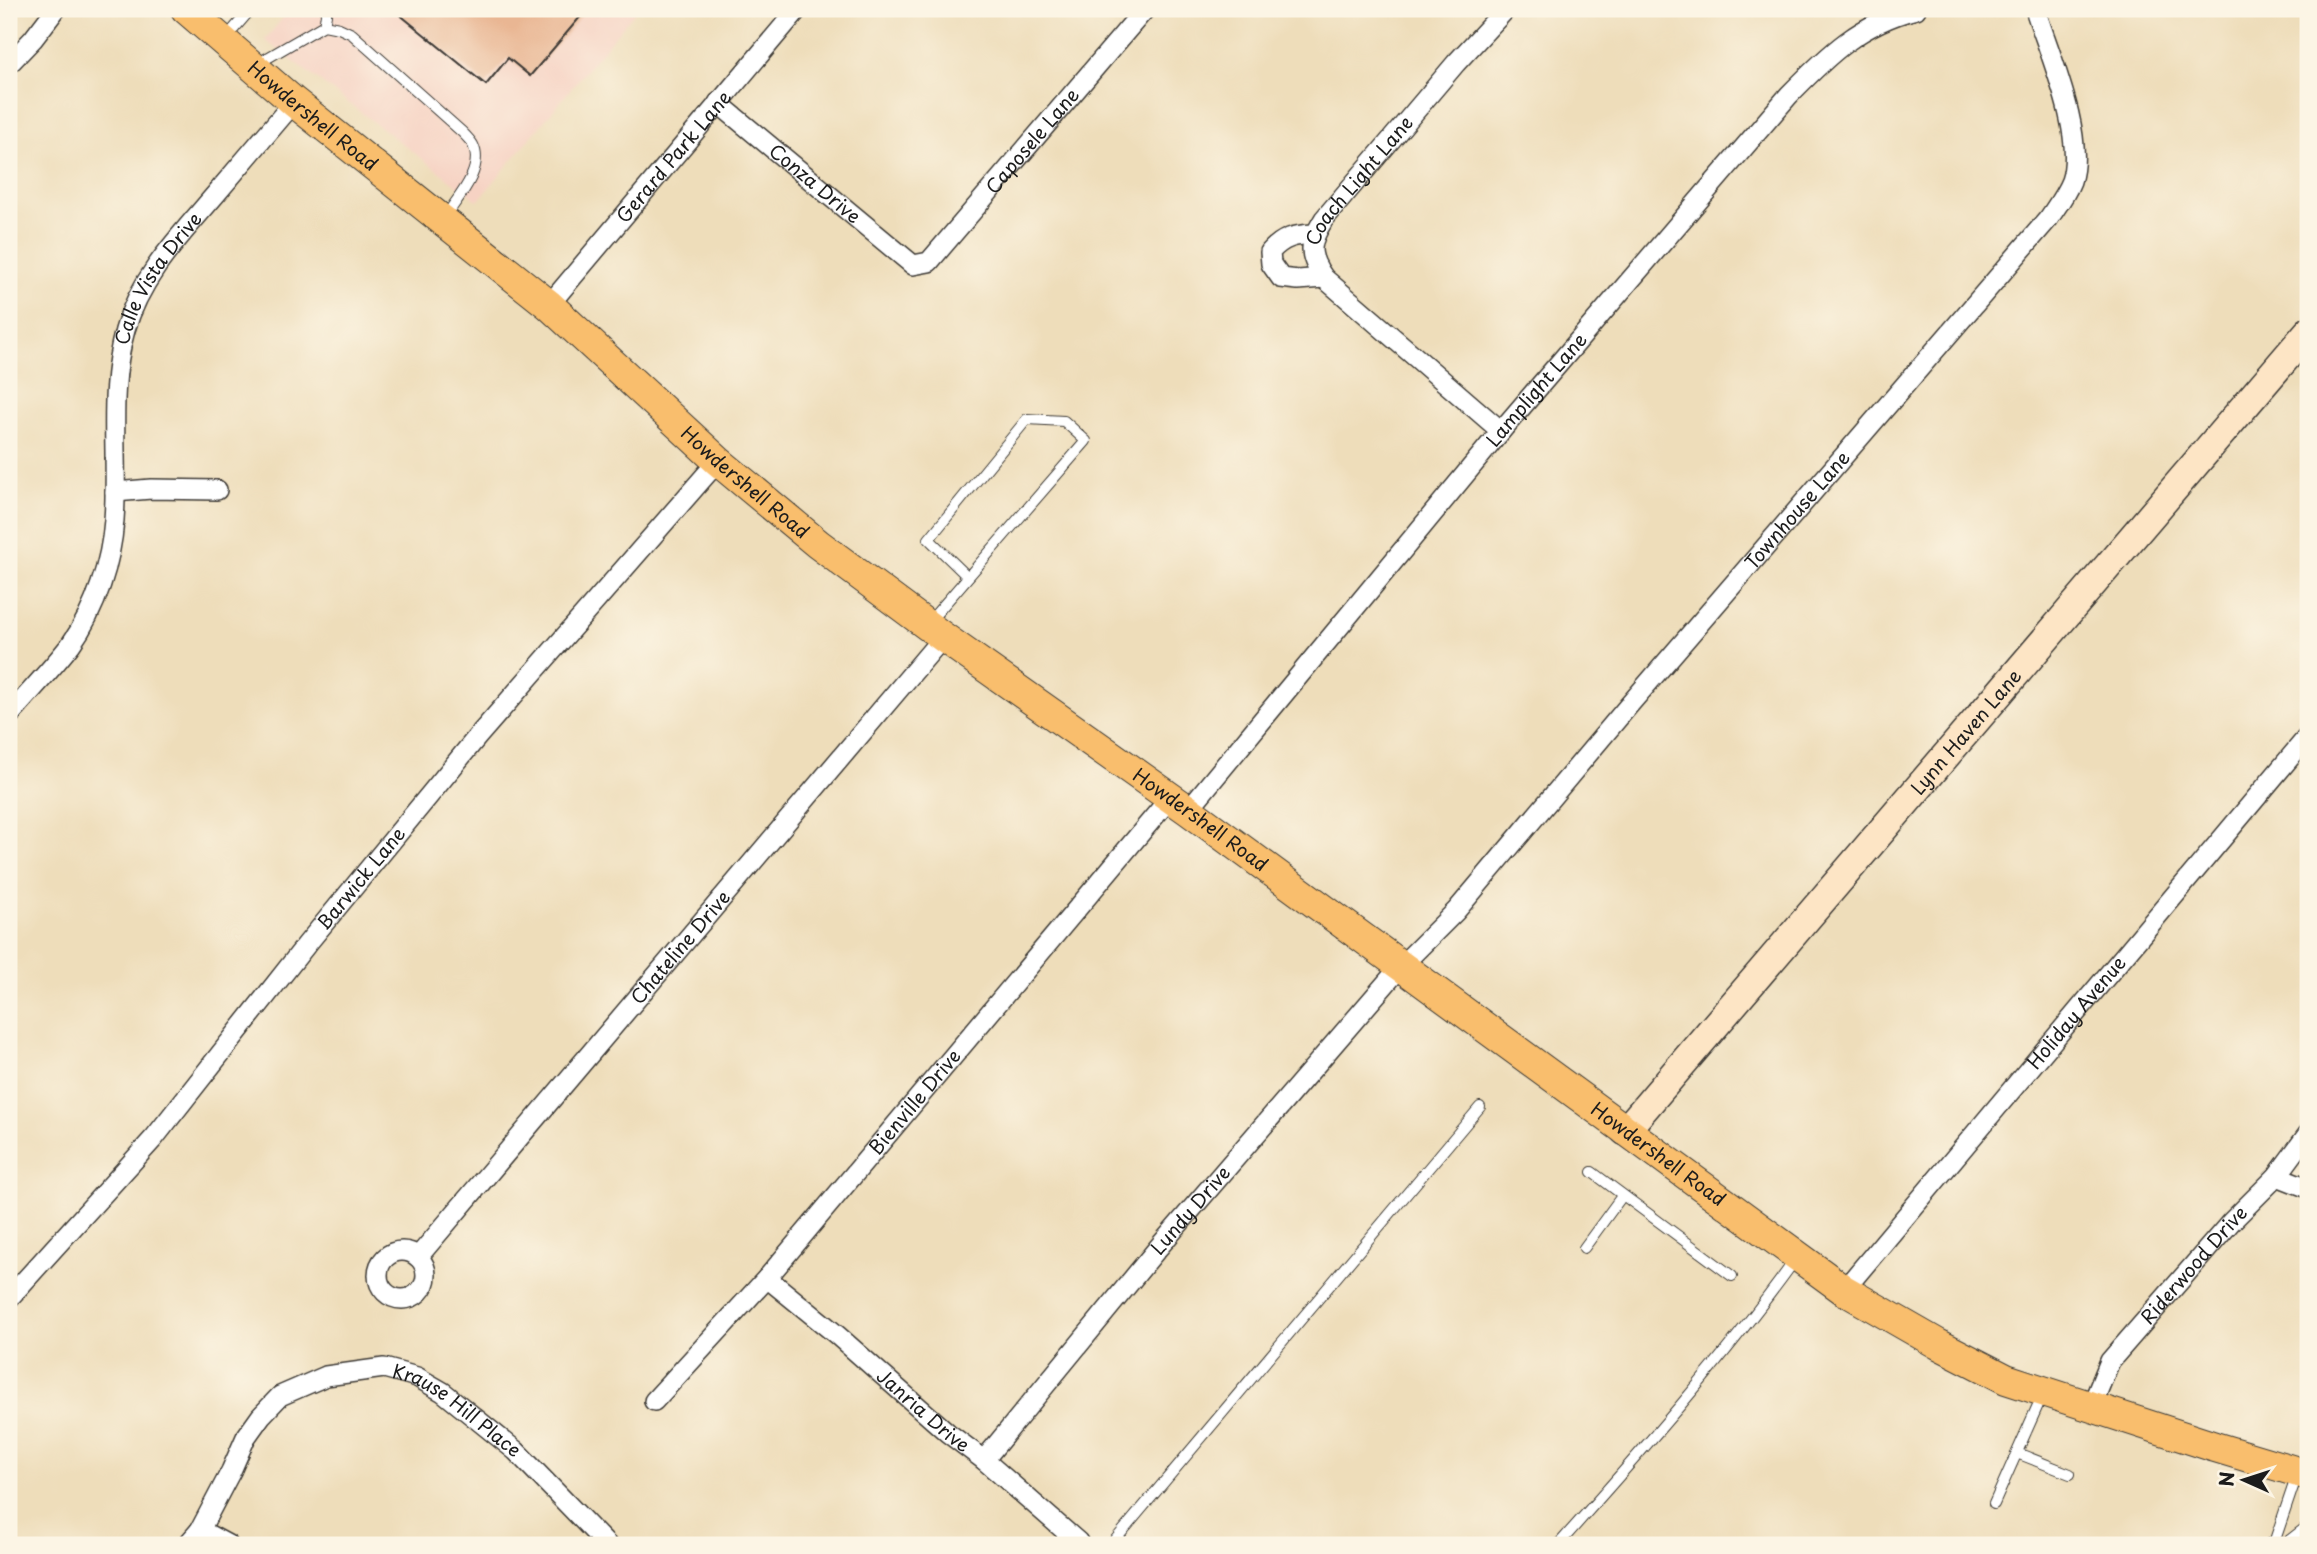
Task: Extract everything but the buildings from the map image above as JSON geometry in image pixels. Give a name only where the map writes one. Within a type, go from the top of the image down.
[{"type":"main road","name":"Howdershell Road","points":[[186,9],[294,102],[549,304],[718,461],[818,544],[1844,1290],[2006,1379],[2303,1473]]},
{"type":"street","points":[[9,64],[56,9]]},
{"type":"street","name":"Gerard Park Lane","points":[[549,304],[798,9]]},
{"type":"street","name":"Caposele Lane","points":[[913,265],[929,261],[1145,9]]},
{"type":"street","name":"Coach Light Lane","points":[[1501,431],[1324,278],[1313,263],[1311,248],[1314,234],[1324,219],[1456,63],[1506,9]]},
{"type":"street","name":"Lamplight Lane","points":[[1179,804],[1789,95],[1825,58],[1861,31],[1916,9]]},
{"type":"street","name":"Townhouse Lane","points":[[1401,966],[1456,911],[1630,704],[2049,218],[2071,181],[2075,161],[2061,85],[2035,9]]},
{"type":"street","name":"Calle Vista Drive","points":[[9,716],[71,643],[97,594],[105,571],[114,522],[115,385],[125,330],[136,302],[151,274],[181,235],[294,102]]},
{"type":"street","name":"Conza Drive","points":[[718,103],[913,265]]},
{"type":"street","points":[[1314,234],[1295,235],[1279,242],[1270,251],[1271,264],[1281,278],[1324,278]]},
{"type":"street","name":"Lynn Haven Lane","points":[[1625,1131],[2308,332]]},
{"type":"street","name":"Barwick Lane","points":[[9,1298],[154,1138],[307,944],[478,736],[718,461]]},
{"type":"street","points":[[115,492],[151,489],[218,491]]},
{"type":"street","name":"Chateline Drive","points":[[418,1257],[935,631]]},
{"type":"street","name":"Holiday Avenue","points":[[1844,1290],[2308,736]]},
{"type":"street","name":"Bienville Drive","points":[[654,1401],[767,1278],[1179,804]]},
{"type":"street","name":"Lundy Drive","points":[[984,1461],[1158,1248],[1401,966]]},
{"type":"street","name":"Riderwood Drive","points":[[2092,1405],[2110,1361],[2231,1222],[2277,1176],[2308,1134]]},
{"type":"street","points":[[2277,1176],[2308,1188]]},
{"type":"street","name":"Janria Drive","points":[[767,1278],[1080,1544]]},
{"type":"street","name":"Krause Hill Place","points":[[187,1545],[200,1530],[246,1437],[261,1416],[281,1396],[326,1376],[384,1368],[417,1377],[443,1392],[516,1451],[607,1545]]},
{"type":"street","points":[[200,1530],[228,1545]]},
{"type":"lane","points":[[224,41],[251,9]]},
{"type":"lane","points":[[324,25],[327,9]]},
{"type":"lane","points":[[253,66],[324,25],[339,27],[352,34],[462,132],[474,146],[476,162],[471,175],[443,220]]},
{"type":"lane","points":[[935,631],[968,577],[1086,441],[1064,421],[1027,419],[929,539],[968,577]]},
{"type":"lane","points":[[1111,1545],[1480,1107]]},
{"type":"lane","points":[[1592,1172],[1732,1276]]},
{"type":"lane","points":[[1584,1248],[1622,1196]]},
{"type":"lane","points":[[1558,1545],[1758,1311],[1797,1256]]},
{"type":"lane","points":[[1994,1504],[2044,1392]]},
{"type":"lane","points":[[2017,1453],[2070,1474]]},
{"type":"lane","points":[[2282,1544],[2303,1473]]},
{"type":"lane","points":[[2282,1544],[2304,1529],[2308,1530]]},
{"type":"shaded area","points":[[290,9],[637,9],[478,201],[265,40]]}]
